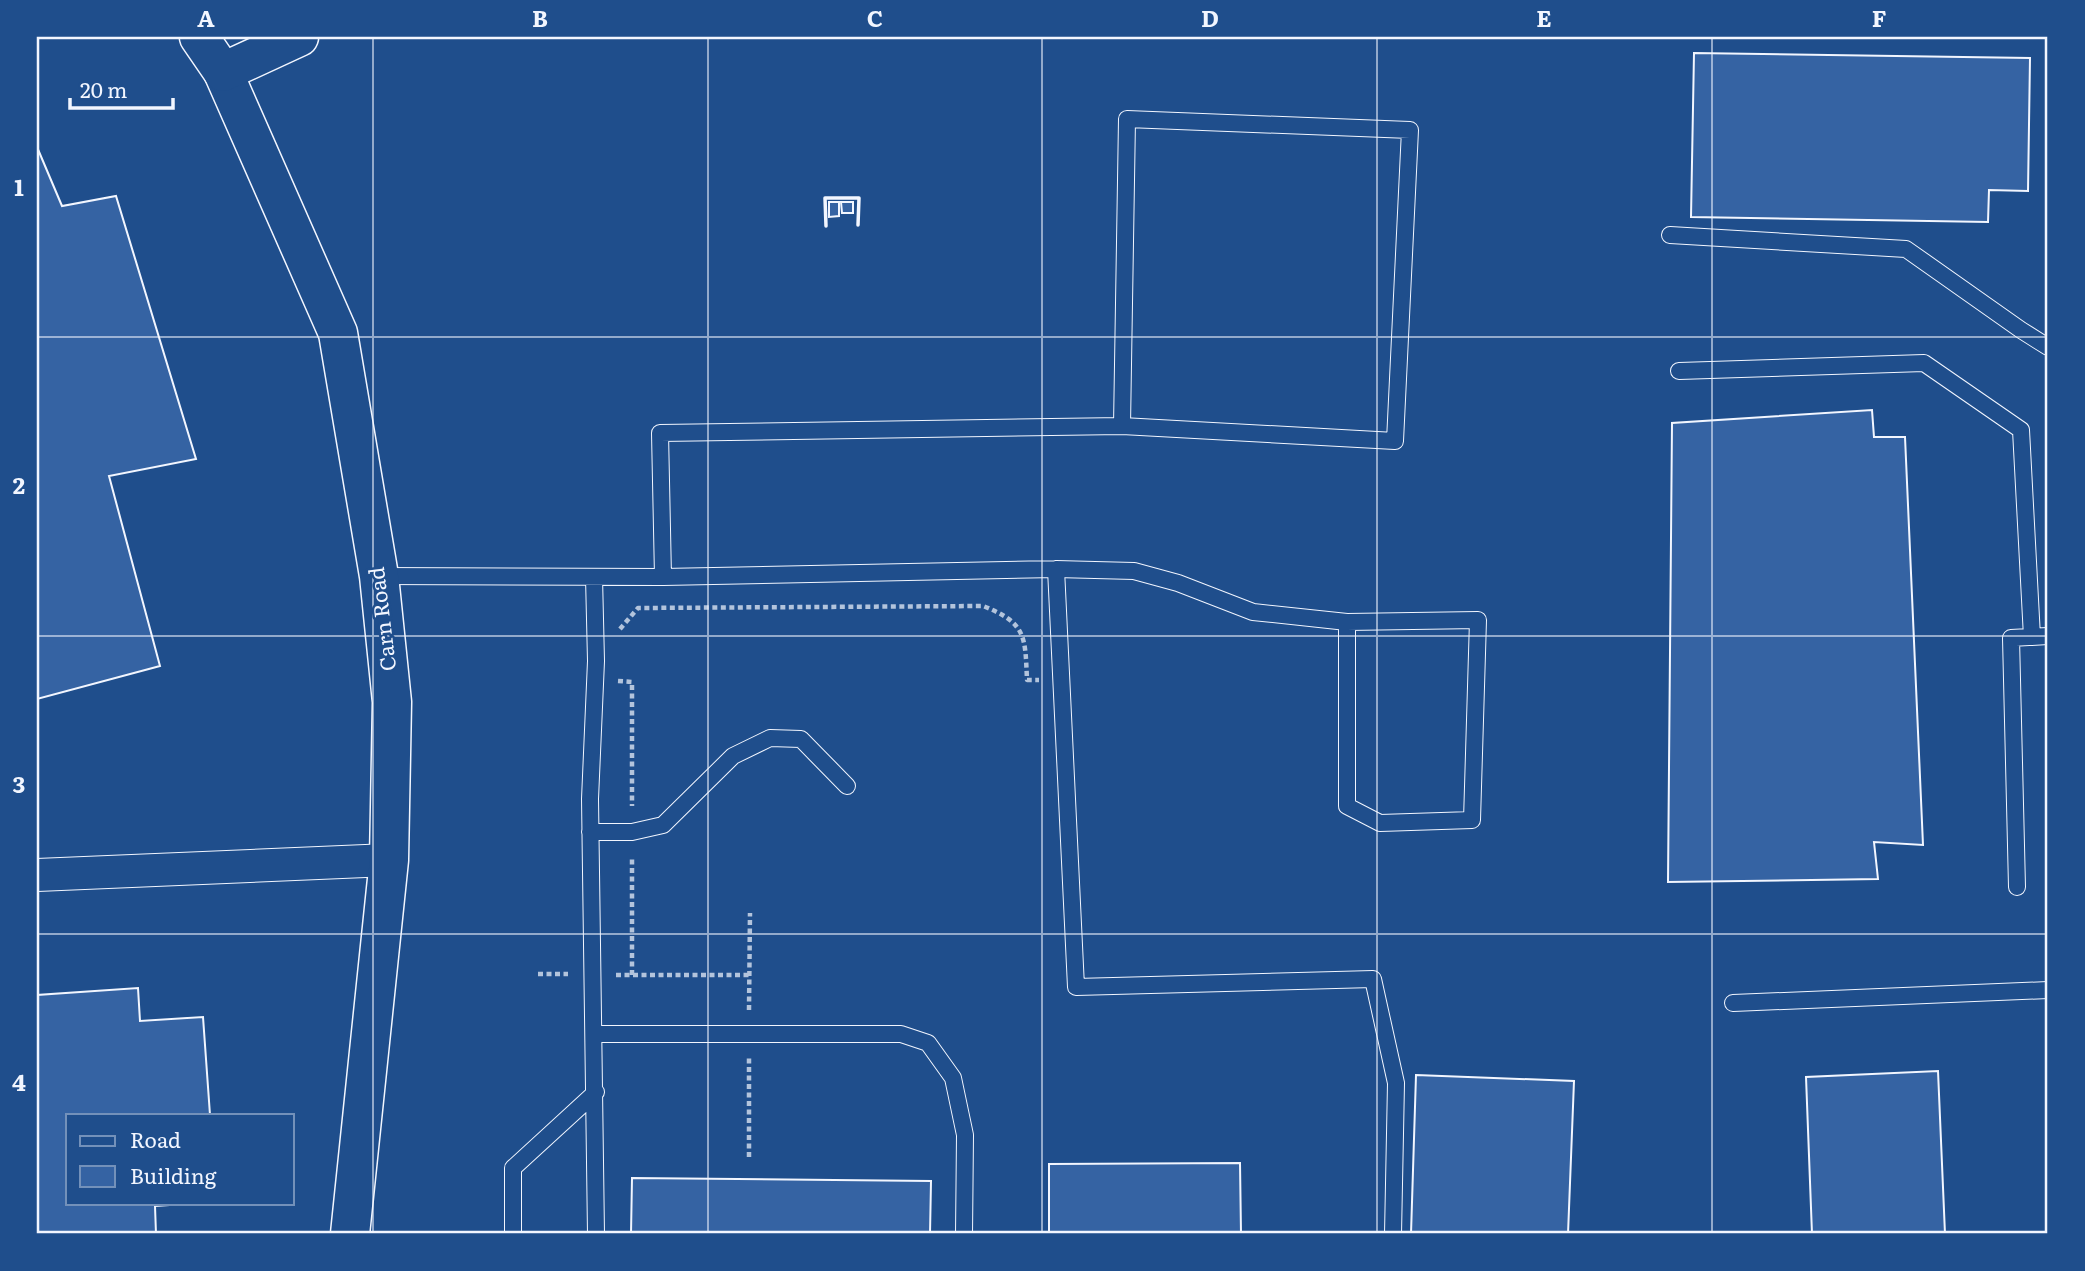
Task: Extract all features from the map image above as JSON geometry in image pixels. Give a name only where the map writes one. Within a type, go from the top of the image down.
[{"type":"street","name":"Carn Road","points":[[200,37],[223,72],[338,333],[379,576],[392,702],[389,860],[350,1234]]},
{"type":"street","points":[[223,72],[299,37]]},
{"type":"street","points":[[37,875],[389,860]]},
{"type":"lane","points":[[663,577],[660,433],[1122,426],[1395,441],[1409,130],[1127,119],[1122,426]]},
{"type":"lane","points":[[1670,235],[1906,248],[2048,347]]},
{"type":"lane","points":[[1679,371],[1924,363],[2021,430],[2040,636],[2011,638],[2017,887]]},
{"type":"lane","points":[[379,576],[663,577],[1056,569],[1134,571],[1178,583],[1253,612],[1347,622],[1478,620],[1472,820],[1380,823],[1347,806],[1347,622]]},
{"type":"lane","points":[[1056,569],[1076,987],[1373,979],[1396,1083],[1393,1234]]},
{"type":"lane","points":[[594,577],[596,661],[590,832],[596,1092],[596,1234]]},
{"type":"lane","points":[[590,832],[632,832],[663,825],[733,756],[769,738],[801,739],[847,786]]},
{"type":"lane","points":[[1733,1003],[2048,990]]},
{"type":"lane","points":[[594,1034],[901,1034],[928,1043],[953,1078],[965,1135],[964,1234]]},
{"type":"lane","points":[[513,1234],[513,1168],[596,1092]]},
{"type":"path","points":[[614,636],[638,608],[983,606],[1004,614],[1021,630],[1026,648],[1027,680],[1061,681]]},
{"type":"path","points":[[614,670],[614,681],[632,682],[632,975]]},
{"type":"path","points":[[538,974],[750,975]]},
{"type":"building","points":[[1694,53],[2030,58],[2028,191],[1989,190],[1988,222],[1691,217]]},
{"type":"building","points":[[37,147],[62,206],[116,196],[196,459],[109,476],[160,666],[37,699]]},
{"type":"building","points":[[829,202],[839,202],[839,216],[829,217]]},
{"type":"building","points":[[841,202],[853,202],[853,213],[842,213]]},
{"type":"building","points":[[1872,410],[1874,437],[1905,437],[1923,845],[1874,842],[1878,879],[1668,882],[1672,423]]},
{"type":"building","points":[[138,988],[140,1021],[203,1017],[210,1114],[66,1114],[66,1204],[184,1204],[155,1206],[156,1234],[37,1234],[37,995]]},
{"type":"building","points":[[1938,1071],[1945,1234],[1812,1234],[1806,1077]]},
{"type":"building","points":[[1416,1075],[1574,1081],[1568,1234],[1411,1234]]},
{"type":"building","points":[[1240,1163],[1241,1234],[1049,1234],[1049,1164]]},
{"type":"building","points":[[632,1178],[931,1181],[930,1234],[631,1234]]},
{"type":"wall","points":[[826,226],[825,198],[859,198],[858,225]]}]
